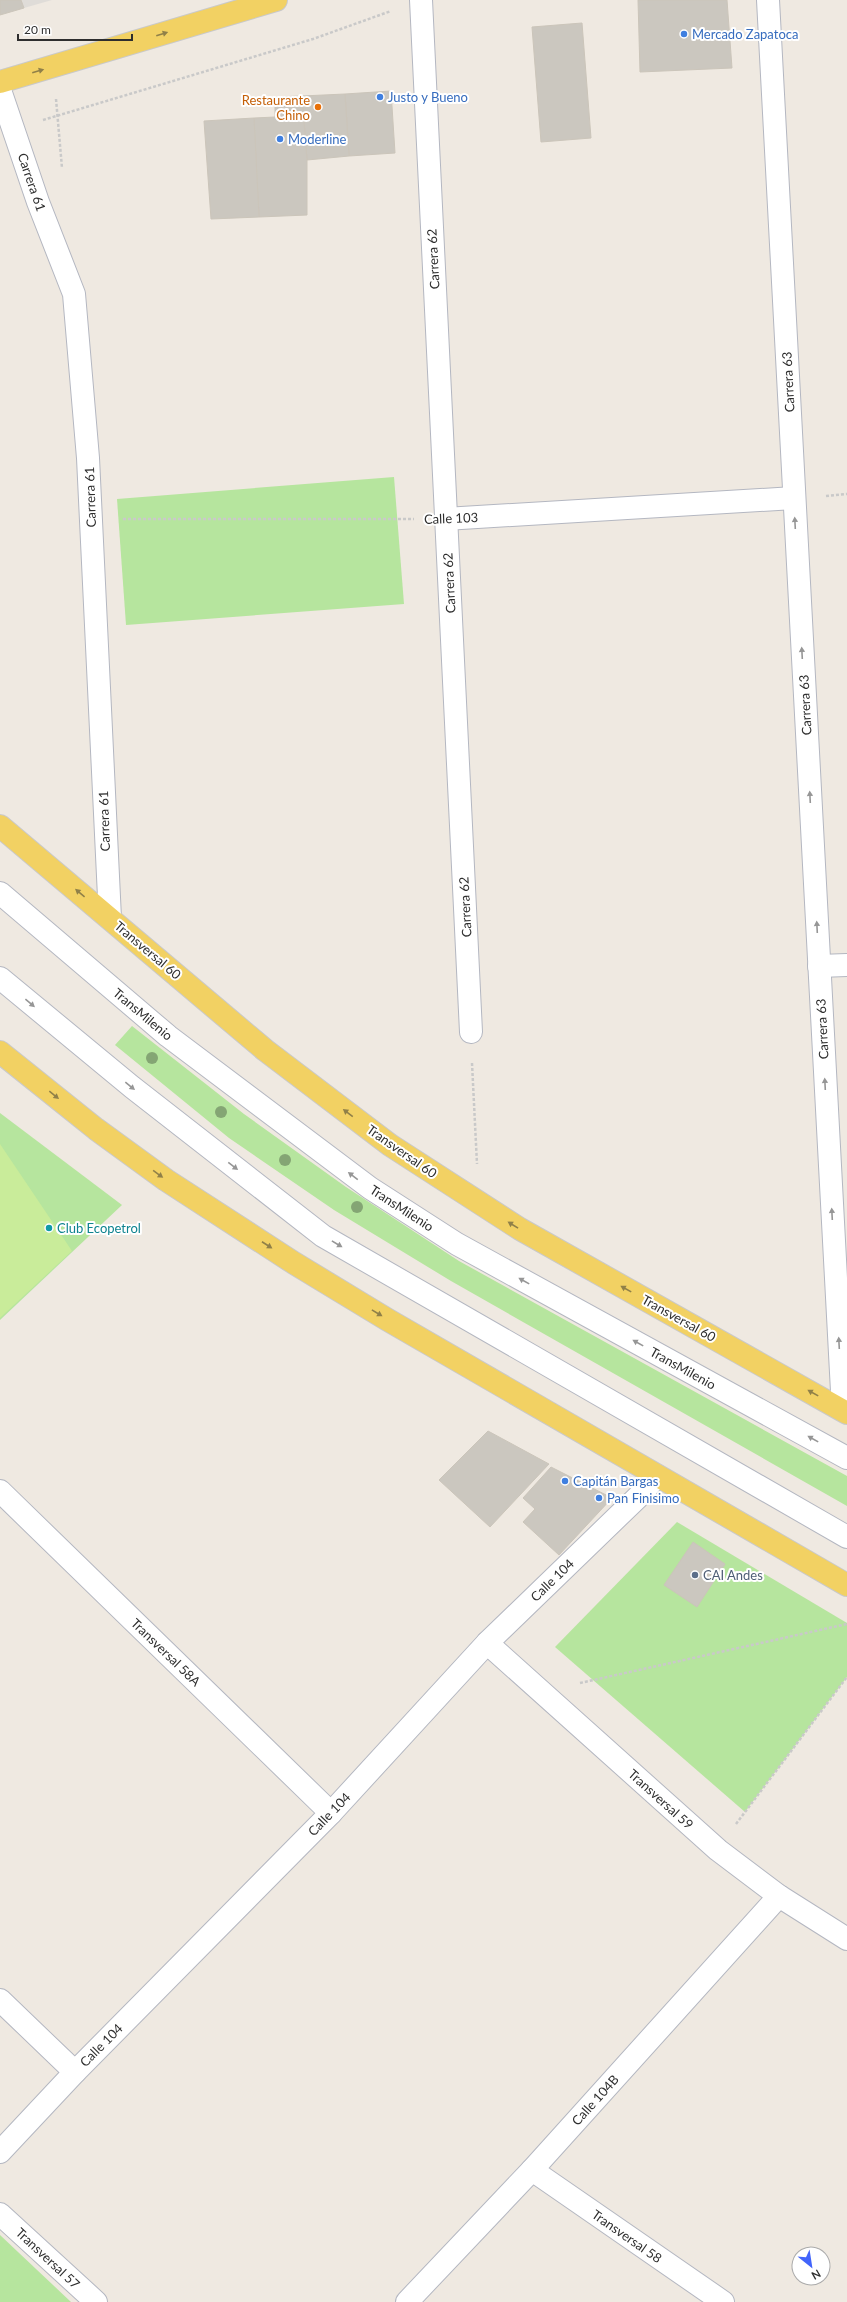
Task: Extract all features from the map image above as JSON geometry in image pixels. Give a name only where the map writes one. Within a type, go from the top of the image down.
[{"type":"main road","points":[[0,82],[276,0]]},
{"type":"main road","name":"Transversal 60","points":[[0,826],[265,1050],[390,1145],[520,1229],[845,1411]]},
{"type":"main road","points":[[0,1052],[96,1129],[186,1193],[388,1320],[847,1585]]},
{"type":"street","name":"Carrera 62","points":[[421,0],[471,1032]]},
{"type":"street","name":"Carrera 63","points":[[768,0],[819,966],[845,1411]]},
{"type":"street","name":"Carrera 61","points":[[0,90],[38,202],[74,294],[88,458],[110,918]]},
{"type":"street","name":"Calle 103","points":[[445,519],[794,498]]},
{"type":"street","name":"TransMilenio","points":[[0,893],[168,1036],[370,1188],[457,1244],[847,1458]]},
{"type":"street","points":[[819,966],[847,965]]},
{"type":"street","points":[[0,978],[132,1087],[323,1236],[847,1537]]},
{"type":"street","name":"Calle 104","points":[[0,2152],[75,2072],[331,1812],[487,1643],[638,1497],[657,1476]]},
{"type":"street","name":"Transversal 58A","points":[[0,1492],[331,1812]]},
{"type":"street","name":"Transversal 59","points":[[487,1643],[718,1850],[779,1896],[847,1939]]},
{"type":"street","name":"Calle 104B","points":[[407,2302],[532,2170],[779,1896]]},
{"type":"street","points":[[0,2000],[75,2072]]},
{"type":"street","name":"Transversal 58","points":[[532,2170],[723,2302]]},
{"type":"street","name":"Transversal 57","points":[[0,2214],[96,2302]]},
{"type":"path","points":[[13,128],[313,39],[392,10]]},
{"type":"path","name":"Calle 103","points":[[114,519],[445,519]]},
{"type":"path","points":[[471,1032],[477,1166]]},
{"type":"path","points":[[541,1691],[847,1624]]},
{"type":"path","points":[[718,1850],[847,1677]]},
{"type":"green space","points":[[394,477],[404,604],[126,625],[117,499]]},
{"type":"green space","points":[[132,1026],[244,1114],[346,1187],[459,1261],[847,1476],[847,1506],[451,1281],[334,1210],[229,1138],[115,1045]]},
{"type":"green space","name":"Club Ecopetrol","points":[[0,1113],[122,1205],[0,1320]]},
{"type":"green space","points":[[0,1144],[72,1251],[0,1318]]},
{"type":"green space","points":[[677,1522],[847,1623],[847,1677],[745,1812],[555,1647]]},
{"type":"green space","points":[[0,2235],[71,2302],[0,2302]]},
{"type":"shaded area","points":[[21,0],[52,0],[24,8]]},
{"type":"building","points":[[0,0],[21,0],[24,8],[0,15]]},
{"type":"building","name":"Mercado Zapatoca","points":[[638,0],[727,0],[732,68],[640,72]]},
{"type":"building","points":[[582,23],[591,138],[541,142],[532,27]]},
{"type":"building","points":[[391,91],[395,153],[349,156],[345,94]]},
{"type":"building","points":[[345,94],[349,156],[307,160],[302,96]]},
{"type":"building","name":"Moderline","points":[[302,96],[307,160],[307,215],[259,217],[254,118],[275,117],[275,97]]},
{"type":"building","points":[[254,118],[259,217],[211,219],[204,121]]},
{"type":"building","points":[[488,1431],[549,1464],[490,1527],[439,1480]]},
{"type":"building","points":[[551,1467],[612,1498],[559,1555],[523,1522],[535,1509],[523,1498]]},
{"type":"building","name":"CAI Andes","points":[[693,1542],[725,1564],[697,1607],[664,1585]]},
{"type":"place","name":"Mercado Zapatoca","points":[[684,34]]},
{"type":"place","name":"Justo y Bueno","points":[[380,97]]},
{"type":"place","name":"Restaurante Chino","points":[[318,107]]},
{"type":"place","name":"Moderline","points":[[280,139]]},
{"type":"place","name":"Club Ecopetrol","points":[[49,1228]]},
{"type":"place","name":"Capitán Bargas","points":[[565,1481]]},
{"type":"place","name":"Pan Finisimo","points":[[599,1498]]},
{"type":"place","name":"CAI Andes","points":[[695,1575]]}]
